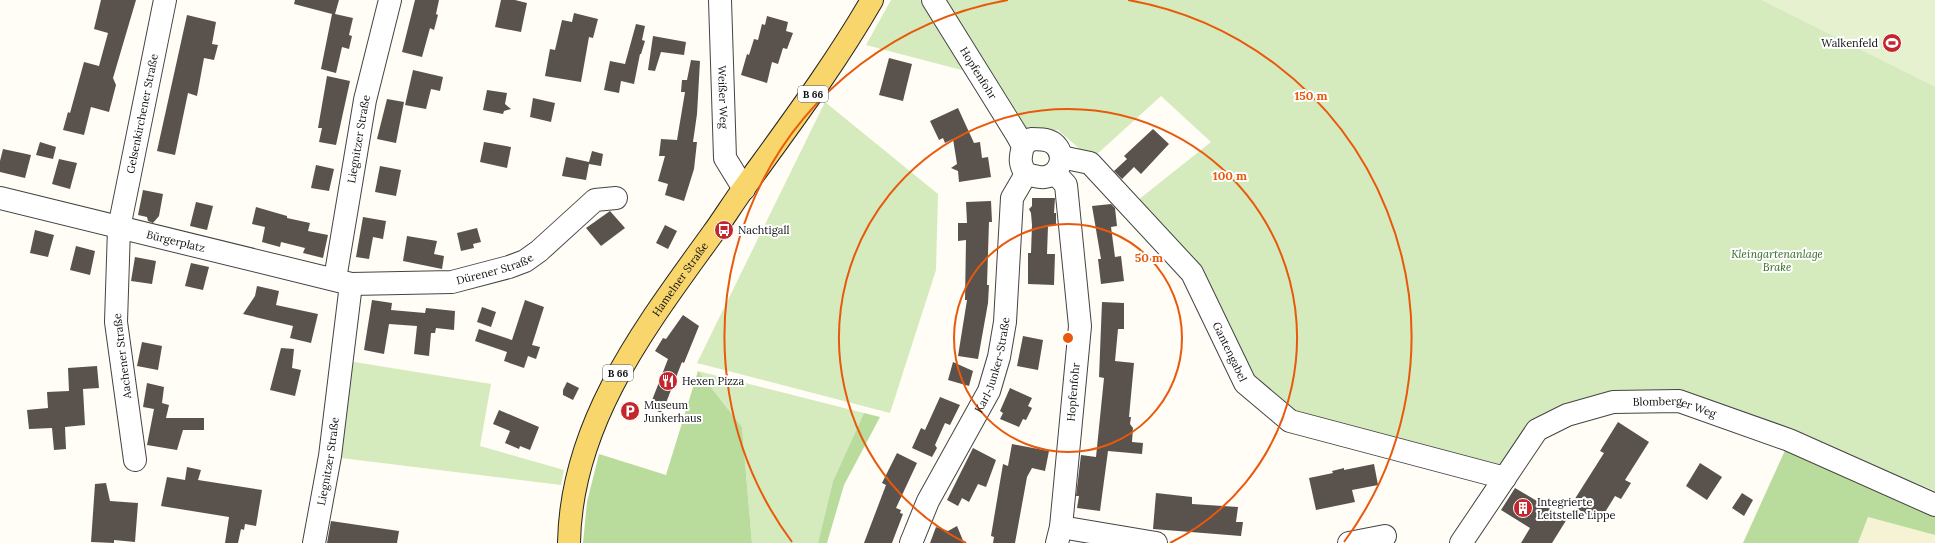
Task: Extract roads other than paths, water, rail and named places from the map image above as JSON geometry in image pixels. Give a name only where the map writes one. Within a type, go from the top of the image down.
[{"type":"main road","name":"Hamelner Straße","points":[[569,543],[569,522],[580,466],[605,398],[618,372],[644,329],[816,89],[872,0]]},
{"type":"street","name":"Gelsenkirchener Straße","points":[[119,228],[165,0]]},
{"type":"street","name":"Liegnitzer Straße","points":[[314,543],[330,456],[343,281],[365,100],[390,0]]},
{"type":"street","name":"Weißer Weg","points":[[720,0],[725,158],[744,189]]},
{"type":"street","name":"Hopfenfohr","points":[[933,0],[1023,146],[1031,139],[1044,140],[1053,143],[1058,165],[1066,186],[1080,326],[1059,535]]},
{"type":"street","points":[[1023,146],[1020,166],[1026,174],[1044,178],[1058,165]]},
{"type":"street","name":"Gantengabel","points":[[1058,165],[1090,163],[1192,273],[1244,383],[1290,421],[1505,478]]},
{"type":"street","name":"Karl-Junker-Straße","points":[[911,543],[928,501],[989,391],[999,357],[1005,322],[1012,198],[1026,174]]},
{"type":"street","name":"Bürgerplatz","points":[[0,198],[343,281]]},
{"type":"street","name":"Dürener Straße","points":[[343,281],[452,282],[509,267],[525,261],[539,251],[595,200],[616,198]]},
{"type":"street","name":"Aachener Straße","points":[[119,228],[116,322],[135,460]]},
{"type":"street","name":"Blomberger Weg","points":[[1461,543],[1537,430],[1566,415],[1613,402],[1679,401],[1789,440],[1935,505]]},
{"type":"street","points":[[1059,535],[1156,543]]},
{"type":"street","points":[[1349,543],[1385,536]]},
{"type":"place","name":"Walkenfeld","points":[[1892,43]]},
{"type":"place","name":"Nachtigall","points":[[724,230]]},
{"type":"place","name":"Hexen Pizza","points":[[668,381]]},
{"type":"place","name":"Museum Junkerhaus","points":[[630,411]]},
{"type":"place","name":"Integrierte Leitstelle Lippe","points":[[1523,508]]},
{"type":"park label","name":"Kleingartenanlage Brake","points":[[1777,260]]}]
